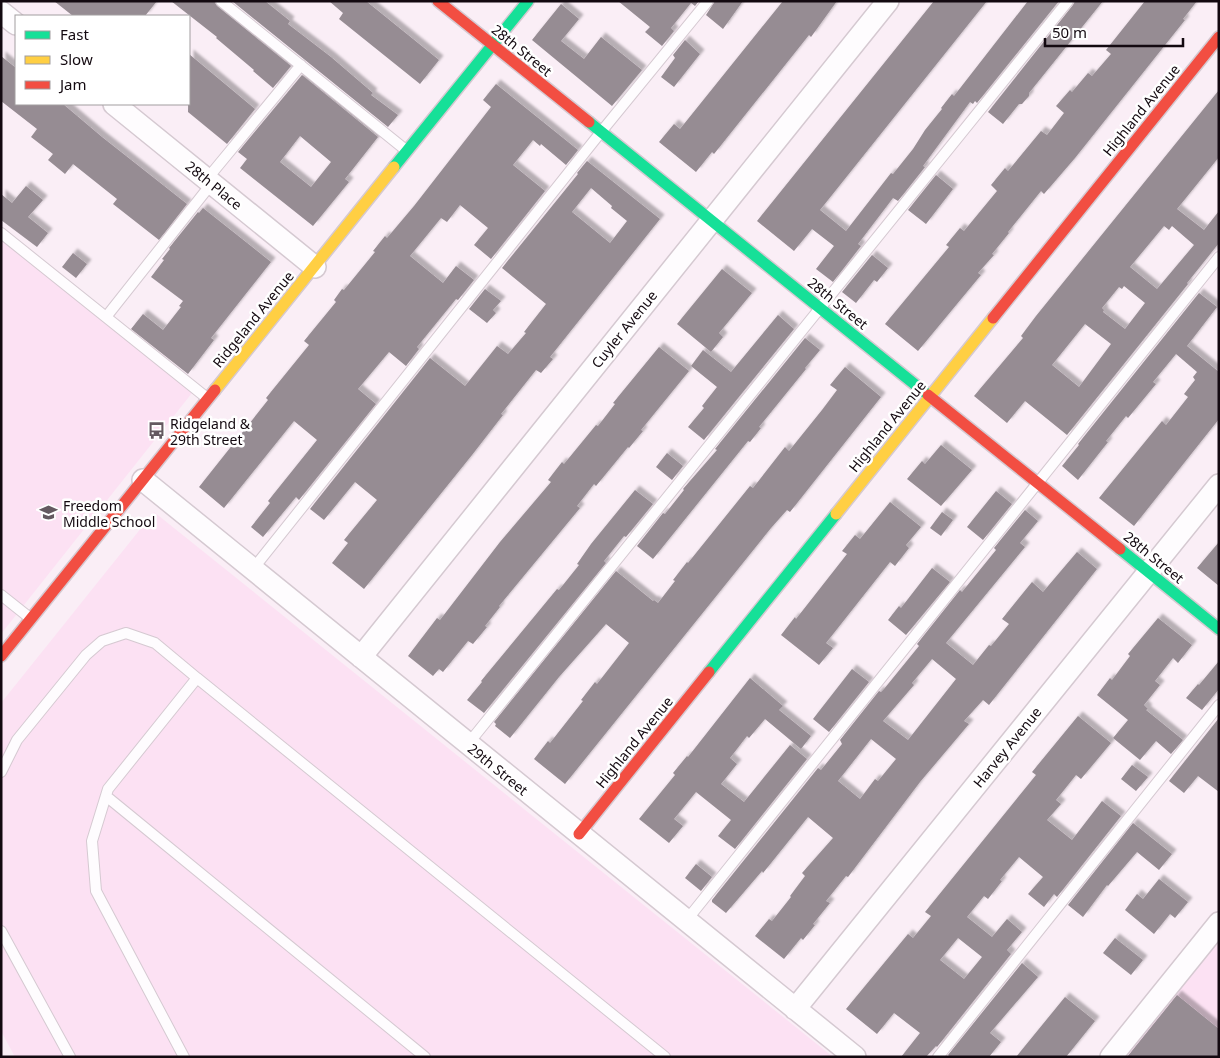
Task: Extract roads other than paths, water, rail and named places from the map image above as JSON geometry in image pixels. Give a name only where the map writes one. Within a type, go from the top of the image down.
[{"type":"street","name":"28th Street","points":[[438,1],[1219,629]]},
{"type":"street","name":"Ridgeland Avenue","points":[[1,656],[528,1]]},
{"type":"street","name":"Cuyler Avenue","points":[[361,657],[888,1]]},
{"type":"street","points":[[1,12],[15,23]]},
{"type":"street","name":"Highland Avenue","points":[[579,834],[1219,37]]},
{"type":"street","name":"28th Place","points":[[115,105],[314,267]]},
{"type":"street","name":"29th Street","points":[[142,480],[855,1057]]},
{"type":"street","name":"Harvey Avenue","points":[[795,1009],[1219,485]]},
{"type":"street","points":[[1111,1057],[1219,923]]},
{"type":"lane","points":[[221,1],[407,151]]},
{"type":"lane","points":[[253,569],[601,132],[708,1]]},
{"type":"lane","points":[[468,744],[1068,1]]},
{"type":"lane","points":[[106,317],[301,65]]},
{"type":"lane","points":[[1,233],[208,399]]},
{"type":"lane","points":[[686,921],[1219,257]]},
{"type":"lane","points":[[1,595],[31,619]]},
{"type":"lane","points":[[1,772],[17,740],[86,655],[102,640],[126,633],[155,643],[665,1057]]},
{"type":"lane","points":[[184,1057],[96,891],[92,841],[108,789],[196,678]]},
{"type":"lane","points":[[938,1057],[1219,705]]},
{"type":"lane","points":[[106,796],[425,1057]]},
{"type":"lane","points":[[1,931],[70,1057]]},
{"type":"place","name":"Ridgeland & 29th Street","points":[[156,431]]},
{"type":"place","name":"Freedom Middle School","points":[[49,513]]}]
